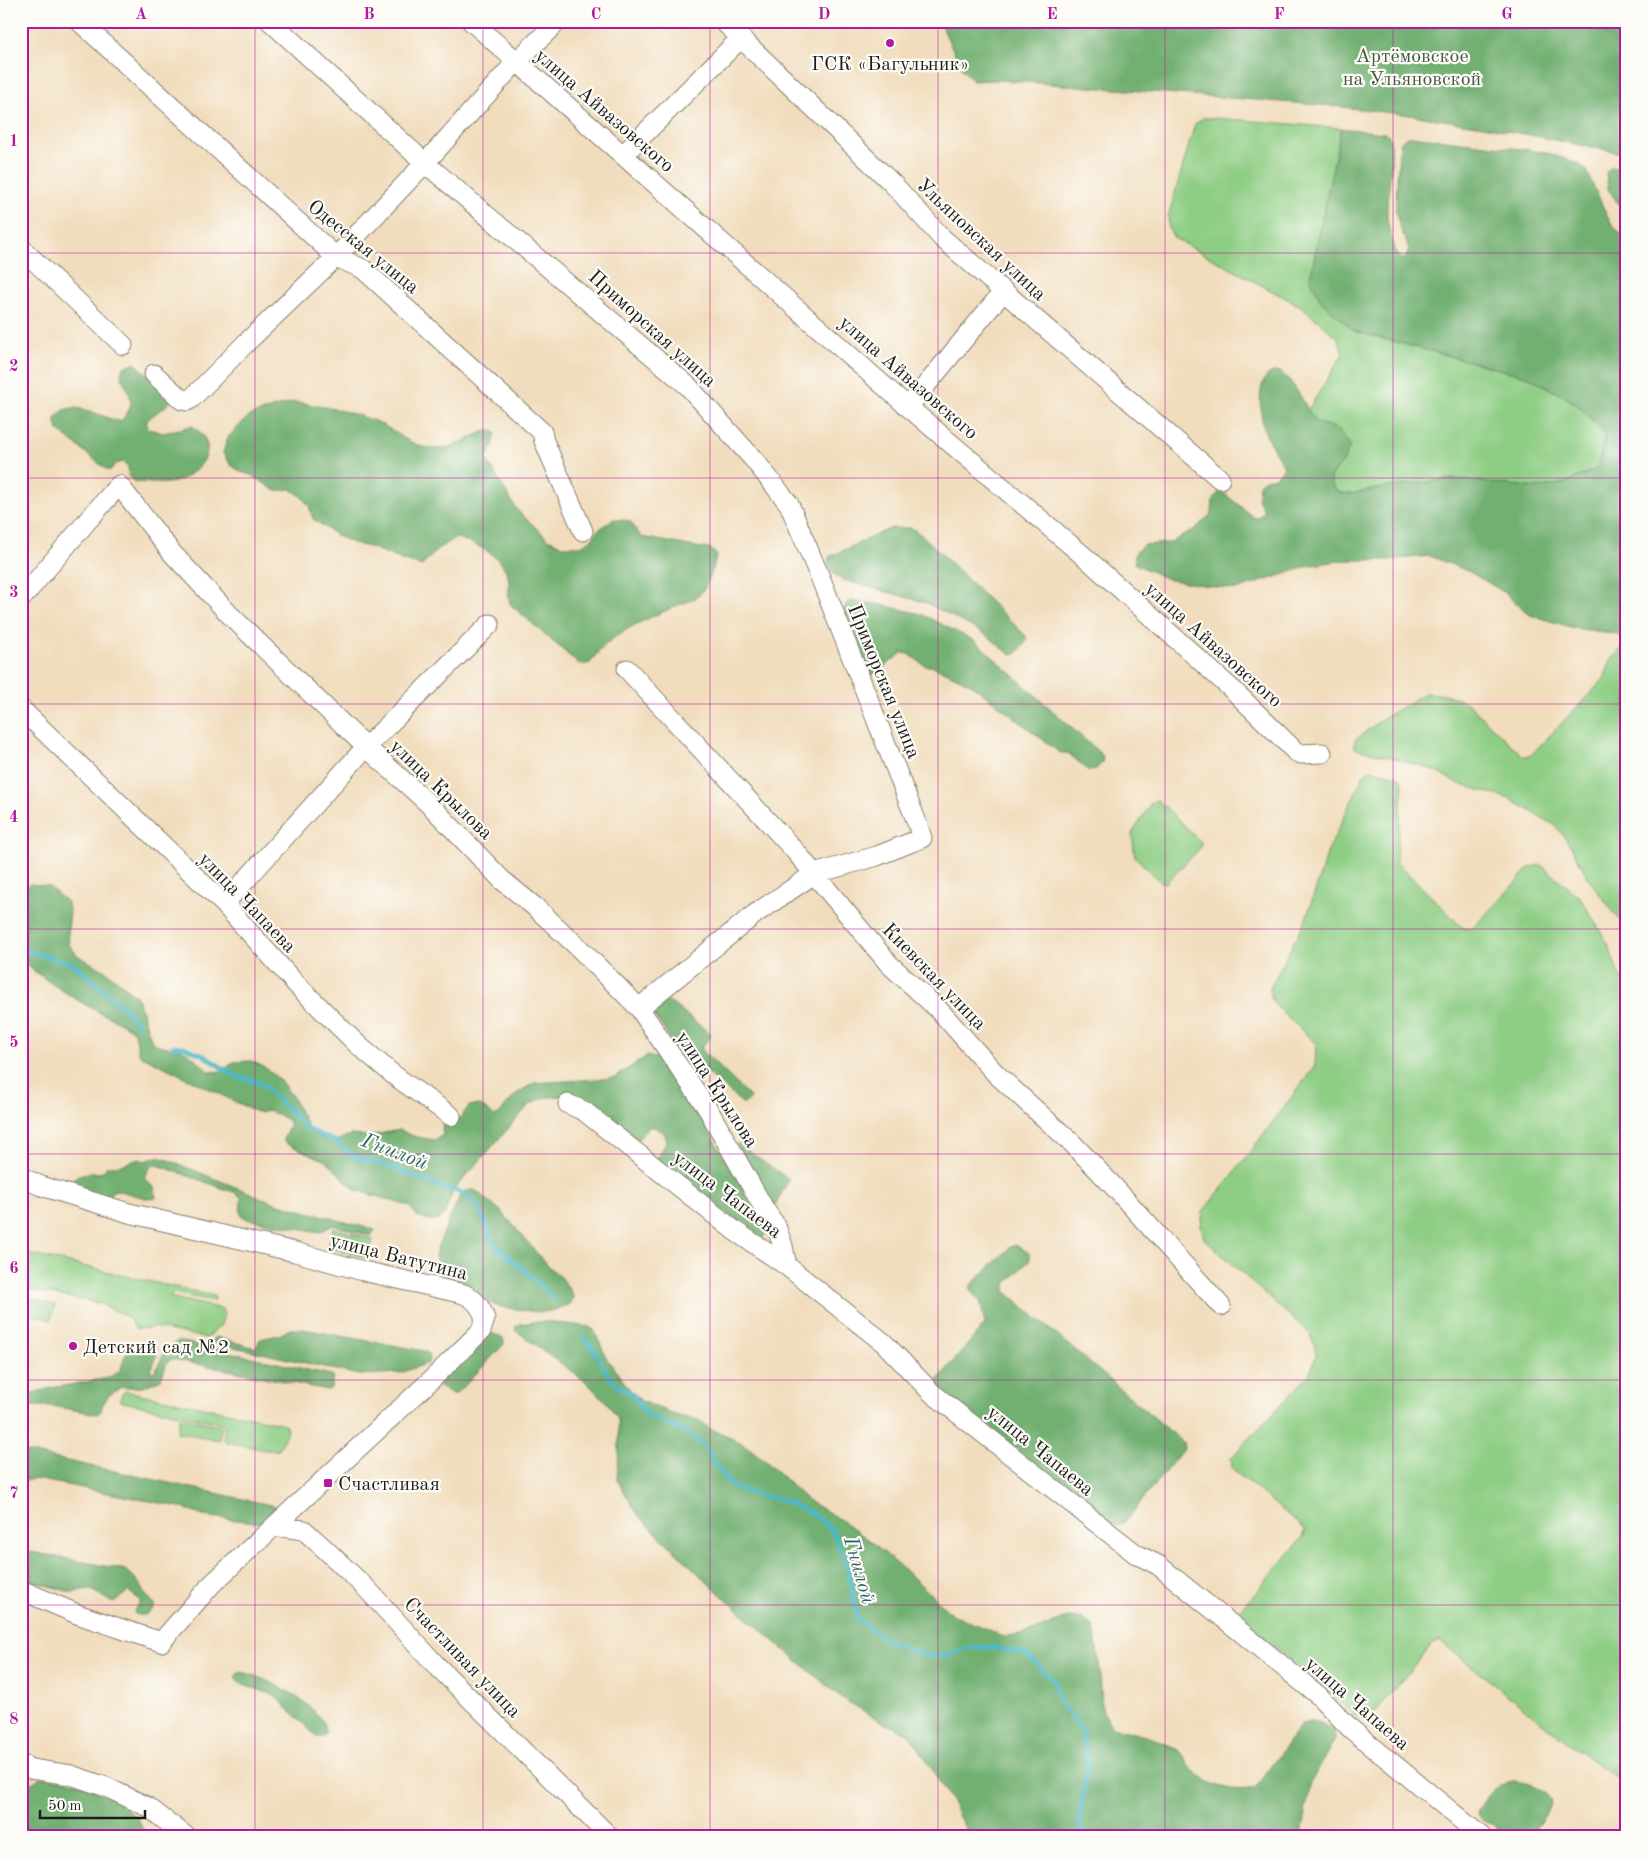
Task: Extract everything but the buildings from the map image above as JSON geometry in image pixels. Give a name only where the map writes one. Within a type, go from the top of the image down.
[{"type":"street","name":"Одесская улица","points":[[80,21],[336,257],[362,270],[542,432],[544,442],[584,530]]},
{"type":"street","name":"Приморская улица","points":[[270,21],[425,163],[688,386],[755,461],[789,504],[822,582],[922,838],[877,856],[814,874]]},
{"type":"street","name":"улица Айвазовского","points":[[471,21],[908,408],[1100,571],[1235,692],[1296,752],[1301,754],[1322,753]]},
{"type":"street","points":[[154,374],[182,400],[187,401],[191,399],[246,343],[336,257],[425,163],[516,62],[558,21]]},
{"type":"street","name":"Ульяновская улица","points":[[723,21],[893,184],[942,238],[1002,292],[1220,479]]},
{"type":"street","points":[[623,154],[741,38]]},
{"type":"street","points":[[21,248],[124,345]]},
{"type":"street","points":[[908,408],[1002,292]]},
{"type":"street","name":"улица Крылова","points":[[21,599],[119,485],[172,553],[229,614],[366,747],[431,806],[502,880],[535,907],[578,947],[639,1008],[709,1111],[776,1226],[787,1266]]},
{"type":"street","points":[[224,904],[366,747],[490,624]]},
{"type":"street","name":"Киевская улица","points":[[627,669],[796,852],[889,964],[939,1010],[1002,1080],[1073,1144],[1221,1306]]},
{"type":"street","name":"улица Чапаева","points":[[21,709],[224,904],[296,984],[358,1045],[395,1076],[451,1116]]},
{"type":"street","points":[[639,1008],[755,914],[814,874]]},
{"type":"street","name":"улица Чапаева","points":[[568,1104],[584,1111],[735,1231],[787,1266],[884,1343],[932,1392],[1136,1554],[1158,1566],[1269,1655],[1318,1696],[1352,1729],[1482,1837]]},
{"type":"street","name":"улица Ватутина","points":[[21,1177],[41,1186],[129,1212],[295,1252],[363,1271],[455,1291],[472,1298],[479,1304],[485,1319],[481,1331],[212,1584],[162,1642],[77,1614],[21,1590]]},
{"type":"street","name":"Счастливая улица","points":[[275,1526],[304,1530],[327,1551],[368,1590],[435,1664],[610,1837]]},
{"type":"street","points":[[21,1764],[31,1769],[71,1774],[106,1788],[148,1807],[187,1837]]},
{"type":"green space","name":"Артёмовское на Ульяновской","points":[[939,21],[1627,21],[1627,154],[1483,126],[1333,106],[998,80],[973,81],[963,70]]},
{"type":"green space","points":[[1203,118],[1341,128],[1310,279],[1354,331],[1529,377],[1577,404],[1605,433],[1598,468],[1565,483],[1537,488],[1454,479],[1388,487],[1351,494],[1341,493],[1333,488],[1330,477],[1343,462],[1338,429],[1315,422],[1308,410],[1343,354],[1338,338],[1302,307],[1174,238],[1169,229],[1168,217],[1195,124]]},
{"type":"green space","points":[[1341,128],[1384,133],[1389,136],[1392,153],[1387,216],[1397,255],[1402,259],[1406,258],[1409,248],[1396,212],[1398,164],[1401,141],[1411,136],[1545,152],[1580,164],[1586,170],[1609,220],[1627,241],[1627,640],[1616,634],[1574,628],[1530,615],[1502,591],[1470,572],[1430,556],[1387,560],[1346,560],[1312,565],[1236,590],[1170,580],[1135,564],[1135,553],[1143,545],[1170,543],[1195,529],[1212,513],[1213,500],[1218,493],[1224,493],[1254,518],[1259,517],[1264,511],[1258,499],[1259,484],[1265,479],[1276,477],[1284,467],[1266,435],[1261,412],[1260,396],[1264,381],[1268,375],[1274,372],[1282,373],[1293,384],[1315,422],[1338,429],[1350,446],[1343,462],[1330,477],[1333,488],[1341,493],[1351,494],[1388,487],[1454,479],[1537,488],[1565,483],[1598,468],[1605,433],[1577,404],[1529,377],[1354,331],[1321,301],[1310,279]]},
{"type":"green space","points":[[1611,167],[1627,169],[1627,216],[1608,189],[1606,172]]},
{"type":"green space","points":[[135,363],[173,397],[168,404],[146,422],[149,429],[163,433],[192,426],[201,434],[206,442],[205,458],[200,466],[193,473],[174,482],[134,482],[129,477],[128,466],[123,462],[115,464],[110,471],[107,470],[58,430],[55,419],[69,408],[86,410],[121,421],[129,410],[131,400],[121,373],[127,365]]},
{"type":"green space","points":[[294,402],[336,409],[367,418],[419,446],[427,448],[442,449],[449,447],[490,429],[496,433],[493,446],[486,459],[517,510],[548,539],[563,546],[581,546],[591,540],[597,531],[613,519],[630,521],[641,537],[710,548],[717,555],[708,581],[695,598],[628,628],[607,643],[590,663],[580,665],[511,605],[507,572],[496,558],[481,547],[456,538],[439,548],[422,566],[404,561],[339,537],[313,519],[309,506],[301,496],[291,489],[276,491],[231,465],[223,453],[228,437],[249,416]]},
{"type":"green space","points":[[891,528],[912,528],[924,537],[1026,636],[1026,642],[1016,654],[1010,654],[985,634],[927,603],[840,579],[832,572],[829,567],[829,557]]},
{"type":"green space","points":[[853,601],[882,605],[921,614],[975,641],[1103,756],[1102,763],[1095,770],[1089,771],[1068,753],[1060,753],[971,684],[935,667],[924,665],[909,654],[902,653],[873,675],[867,671],[843,610],[847,603]]},
{"type":"green space","points":[[1622,648],[1627,648],[1627,930],[1590,881],[1570,845],[1556,826],[1510,799],[1462,785],[1429,768],[1358,750],[1354,746],[1355,740],[1382,719],[1425,693],[1448,695],[1467,703],[1523,756],[1530,756],[1604,679],[1611,660]]},
{"type":"green space","points":[[1372,770],[1398,776],[1403,783],[1397,863],[1463,928],[1472,929],[1530,867],[1541,865],[1580,897],[1608,944],[1620,978],[1627,980],[1627,1786],[1546,1726],[1440,1641],[1432,1644],[1376,1711],[1365,1719],[1358,1718],[1241,1618],[1240,1611],[1304,1536],[1305,1529],[1238,1474],[1232,1467],[1231,1458],[1309,1375],[1317,1355],[1311,1335],[1204,1239],[1201,1226],[1203,1211],[1315,1066],[1316,1044],[1272,1002],[1270,988],[1306,919],[1328,851],[1364,774]]},
{"type":"green space","points":[[1156,800],[1201,842],[1201,847],[1166,883],[1161,882],[1135,857],[1132,834],[1151,803]]},
{"type":"green space","points":[[31,884],[48,886],[67,902],[70,913],[69,944],[77,955],[109,973],[137,997],[152,1042],[183,1051],[192,1056],[210,1072],[223,1071],[233,1062],[251,1061],[264,1067],[279,1079],[292,1096],[309,1129],[322,1138],[335,1141],[350,1135],[369,1136],[399,1130],[416,1137],[435,1140],[443,1135],[442,1126],[461,1117],[469,1106],[480,1105],[494,1116],[500,1113],[516,1094],[534,1083],[614,1078],[647,1056],[660,1059],[699,1114],[765,1227],[765,1235],[761,1240],[656,1159],[667,1141],[665,1135],[656,1127],[649,1127],[636,1142],[631,1141],[570,1095],[543,1098],[529,1105],[453,1191],[445,1213],[439,1220],[428,1220],[418,1217],[409,1206],[355,1190],[326,1161],[285,1143],[283,1139],[290,1126],[288,1120],[268,1110],[263,1113],[254,1111],[140,1055],[132,1030],[64,992],[37,974],[21,960],[21,888]]},
{"type":"green space","points":[[663,997],[711,1034],[710,1038],[702,1046],[702,1050],[750,1099],[742,1103],[703,1069],[684,1060],[648,1006]]},
{"type":"green space","points":[[736,1144],[739,1144],[789,1179],[774,1208]]},
{"type":"green space","points":[[155,1157],[166,1159],[275,1203],[375,1230],[371,1236],[333,1225],[320,1232],[247,1219],[241,1215],[241,1197],[236,1193],[155,1164],[151,1166],[144,1178],[154,1187],[156,1198],[149,1199],[116,1190],[111,1192],[108,1200],[70,1186],[76,1177],[80,1175],[103,1172],[107,1166],[121,1165],[135,1160],[145,1161]]},
{"type":"green space","points":[[475,1190],[502,1212],[547,1265],[561,1277],[572,1293],[573,1298],[570,1303],[550,1311],[536,1312],[501,1307],[490,1303],[475,1291],[452,1281],[447,1276],[435,1256],[437,1248],[460,1196],[466,1191]]},
{"type":"green space","points":[[333,1228],[373,1239],[368,1258],[328,1248]]},
{"type":"green space","points":[[1017,1245],[1030,1254],[1030,1260],[1006,1284],[1005,1291],[1183,1442],[1184,1448],[1125,1522],[1117,1526],[1111,1524],[939,1388],[937,1381],[985,1324],[980,1301],[972,1293],[970,1286],[1010,1247]]},
{"type":"green space","points":[[21,1252],[214,1296],[213,1301],[173,1293],[170,1297],[222,1309],[224,1314],[221,1325],[207,1338],[153,1327],[146,1329],[135,1328],[128,1317],[101,1304],[21,1288]]},
{"type":"green space","points":[[22,1296],[55,1305],[51,1320],[21,1312]]},
{"type":"green space","points":[[534,1322],[553,1322],[589,1327],[594,1330],[607,1359],[641,1401],[678,1416],[698,1420],[711,1429],[733,1438],[749,1448],[768,1463],[808,1501],[835,1516],[872,1542],[953,1615],[1003,1636],[1040,1629],[1066,1618],[1083,1619],[1094,1627],[1100,1671],[1102,1710],[1113,1727],[1153,1738],[1175,1748],[1192,1769],[1205,1780],[1229,1789],[1255,1788],[1301,1725],[1315,1721],[1334,1731],[1335,1739],[1311,1782],[1302,1830],[1298,1837],[969,1837],[951,1800],[908,1733],[884,1723],[843,1699],[709,1584],[639,1516],[617,1480],[618,1419],[608,1404],[585,1381],[515,1330],[516,1326]]},
{"type":"green space","points":[[290,1329],[302,1329],[425,1351],[430,1355],[428,1363],[400,1373],[360,1375],[212,1342],[215,1337],[256,1348],[260,1339],[279,1335]]},
{"type":"green space","points":[[487,1331],[503,1338],[504,1344],[457,1394],[452,1394],[438,1384]]},
{"type":"green space","points":[[179,1341],[331,1375],[333,1376],[331,1388],[328,1390],[172,1359],[167,1362],[161,1379],[143,1387],[121,1387],[108,1396],[101,1411],[97,1414],[52,1406],[21,1406],[21,1396],[51,1388],[108,1378],[120,1371],[127,1351],[134,1344],[146,1343],[155,1345],[155,1361],[150,1371],[155,1371],[170,1346]]},
{"type":"green space","points":[[125,1391],[285,1424],[287,1431],[279,1450],[266,1450],[226,1442],[223,1439],[225,1427],[221,1423],[123,1402],[120,1400]]},
{"type":"green space","points":[[180,1417],[222,1426],[219,1440],[177,1432]]},
{"type":"green space","points":[[21,1451],[280,1507],[284,1511],[270,1524],[203,1516],[180,1507],[41,1480],[33,1479],[21,1482]]},
{"type":"green space","points":[[21,1550],[126,1570],[154,1603],[154,1608],[146,1614],[135,1614],[134,1611],[140,1600],[128,1591],[115,1602],[111,1602],[94,1591],[85,1589],[74,1593],[21,1578]]},
{"type":"green space","points":[[239,1672],[263,1679],[305,1703],[324,1724],[326,1734],[323,1737],[317,1737],[275,1696],[238,1682],[235,1677]]},
{"type":"green space","points":[[41,1777],[77,1782],[116,1800],[138,1818],[146,1837],[21,1837],[21,1794],[24,1788]]},
{"type":"green space","points":[[1513,1781],[1536,1786],[1549,1796],[1551,1801],[1545,1815],[1529,1837],[1501,1837],[1494,1825],[1482,1820],[1477,1813],[1491,1792],[1501,1785]]},
{"type":"waterway","name":"Гнилой","points":[[21,949],[74,964],[125,1009],[139,1026]]},
{"type":"waterway","name":"Гнилой","points":[[173,1046],[184,1047],[203,1055],[235,1076],[263,1084],[307,1129],[335,1141],[357,1158],[386,1165],[441,1187],[463,1193],[478,1205],[495,1245],[554,1299]]},
{"type":"waterway","name":"Гнилой","points":[[584,1337],[609,1377],[619,1387],[630,1392],[647,1415],[688,1433],[706,1448],[717,1467],[732,1486],[758,1495],[783,1500],[813,1514],[832,1530],[845,1560],[857,1618],[884,1639],[925,1656],[945,1656],[966,1648],[992,1647],[1026,1654],[1054,1681],[1060,1702],[1082,1731],[1088,1763],[1080,1814],[1079,1837]]},
{"type":"place","name":"ГСК «Багульник»","points":[[890,43]]},
{"type":"place","name":"Детский сад №2","points":[[73,1346]]},
{"type":"place","name":"Счастливая","points":[[328,1483]]}]
